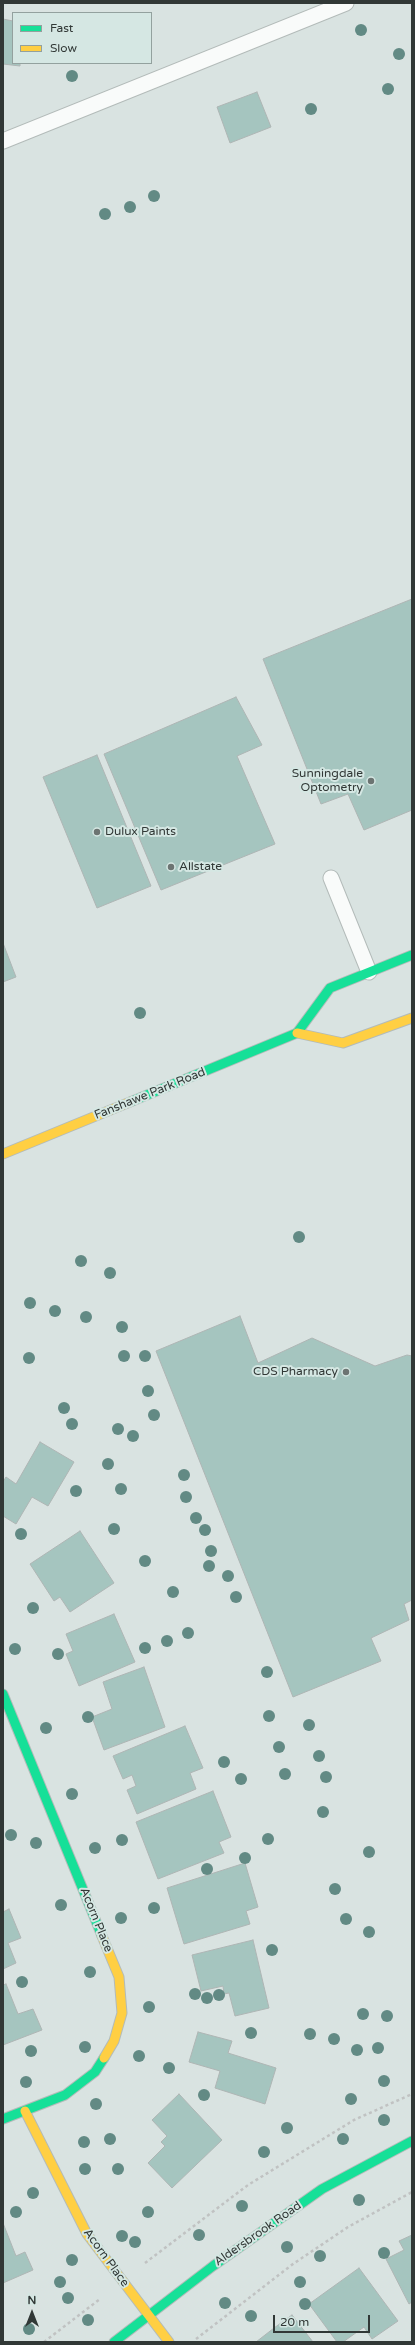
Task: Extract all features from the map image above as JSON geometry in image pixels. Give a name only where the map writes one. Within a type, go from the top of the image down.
[{"type":"street","points":[[412,955],[330,988],[297,1033],[343,1043],[412,1018]]},
{"type":"street","name":"Fanshawe Park Road","points":[[3,1154],[297,1033]]},
{"type":"street","name":"Acorn Place","points":[[3,1694],[119,1977],[122,2013],[114,2041],[95,2072],[65,2095],[3,2119]]},
{"type":"street","name":"Acorn Place","points":[[25,2111],[87,2234],[169,2342]]},
{"type":"street","name":"Aldersbrook Road","points":[[114,2342],[213,2266],[322,2189],[412,2141]]},
{"type":"lane","points":[[3,140],[346,3]]},
{"type":"lane","points":[[332,878],[369,972]]},
{"type":"path","points":[[44,2342],[248,2184],[354,2120],[412,2094]]},
{"type":"path","points":[[193,2342],[293,2264],[348,2227],[412,2192]]},
{"type":"building","points":[[3,19],[12,21],[12,64],[20,64],[20,66],[3,64]]},
{"type":"building","points":[[257,92],[271,127],[230,143],[217,107]]},
{"type":"building","points":[[412,599],[412,810],[364,830],[348,794],[321,804],[263,659]]},
{"type":"building","points":[[236,697],[262,745],[237,756],[275,844],[161,890],[104,754]]},
{"type":"building","name":"Dulux Paints","points":[[97,755],[151,886],[97,908],[43,777]]},
{"type":"building","points":[[3,943],[16,977],[3,982]]},
{"type":"building","points":[[240,1316],[258,1363],[312,1338],[375,1366],[407,1355],[412,1356],[412,1600],[404,1604],[409,1620],[371,1638],[381,1661],[293,1697],[156,1351]]},
{"type":"building","points":[[40,1442],[74,1462],[48,1506],[32,1497],[16,1524],[3,1516],[3,1482],[6,1477],[16,1484]]},
{"type":"building","points":[[80,1531],[114,1583],[70,1612],[60,1597],[54,1601],[30,1564]]},
{"type":"building","points":[[114,1614],[135,1662],[79,1686],[66,1654],[73,1651],[66,1634]]},
{"type":"building","points":[[144,1667],[165,1727],[104,1750],[92,1717],[112,1709],[103,1682]]},
{"type":"building","points":[[185,1726],[203,1768],[190,1773],[196,1789],[137,1814],[127,1790],[136,1786],[132,1775],[123,1779],[113,1756]]},
{"type":"building","points":[[213,1791],[231,1837],[219,1842],[224,1853],[158,1879],[136,1822]]},
{"type":"building","points":[[245,1863],[258,1907],[246,1911],[250,1924],[184,1944],[167,1888]]},
{"type":"building","points":[[9,1909],[21,1938],[8,1943],[16,1963],[3,1969],[3,1912]]},
{"type":"building","points":[[253,1940],[269,2008],[235,2016],[229,1993],[224,1994],[223,1986],[201,1991],[192,1955]]},
{"type":"building","points":[[6,1984],[18,2014],[33,2009],[42,2030],[3,2045],[3,1985]]},
{"type":"building","points":[[198,2032],[232,2041],[228,2053],[276,2068],[265,2104],[215,2088],[220,2071],[189,2062]]},
{"type":"building","points":[[179,2094],[222,2140],[172,2188],[148,2163],[165,2146],[161,2142],[167,2136],[152,2120]]},
{"type":"building","points":[[3,2223],[16,2256],[25,2252],[33,2270],[3,2283]]},
{"type":"building","points":[[412,2235],[412,2302],[409,2304],[386,2259],[404,2250],[399,2241]]},
{"type":"building","points":[[359,2268],[398,2321],[372,2339],[364,2327],[343,2342],[337,2342],[309,2304]]},
{"type":"building","points":[[292,2315],[313,2342],[256,2342],[274,2328]]},
{"type":"traffic: fast","points":[[130,1102],[297,1033],[330,988],[412,955]]},
{"type":"traffic: fast","points":[[3,1694],[102,1936]]},
{"type":"traffic: fast","points":[[3,2119],[65,2095],[95,2072],[104,2058]]},
{"type":"traffic: fast","points":[[114,2342],[213,2266],[322,2189],[412,2141]]},
{"type":"traffic: slow","points":[[297,1033],[343,1043],[412,1018]]},
{"type":"traffic: slow","points":[[3,1154],[130,1102]]},
{"type":"traffic: slow","points":[[102,1936],[119,1977],[122,2013],[114,2041],[104,2058]]},
{"type":"traffic: slow","points":[[25,2111],[87,2234],[169,2342]]},
{"type":"place","name":"Sunningdale Optometry","points":[[371,781]]},
{"type":"place","name":"Dulux Paints","points":[[97,832]]},
{"type":"place","name":"Allstate","points":[[171,867]]},
{"type":"place","name":"CDS Pharmacy","points":[[346,1372]]}]
